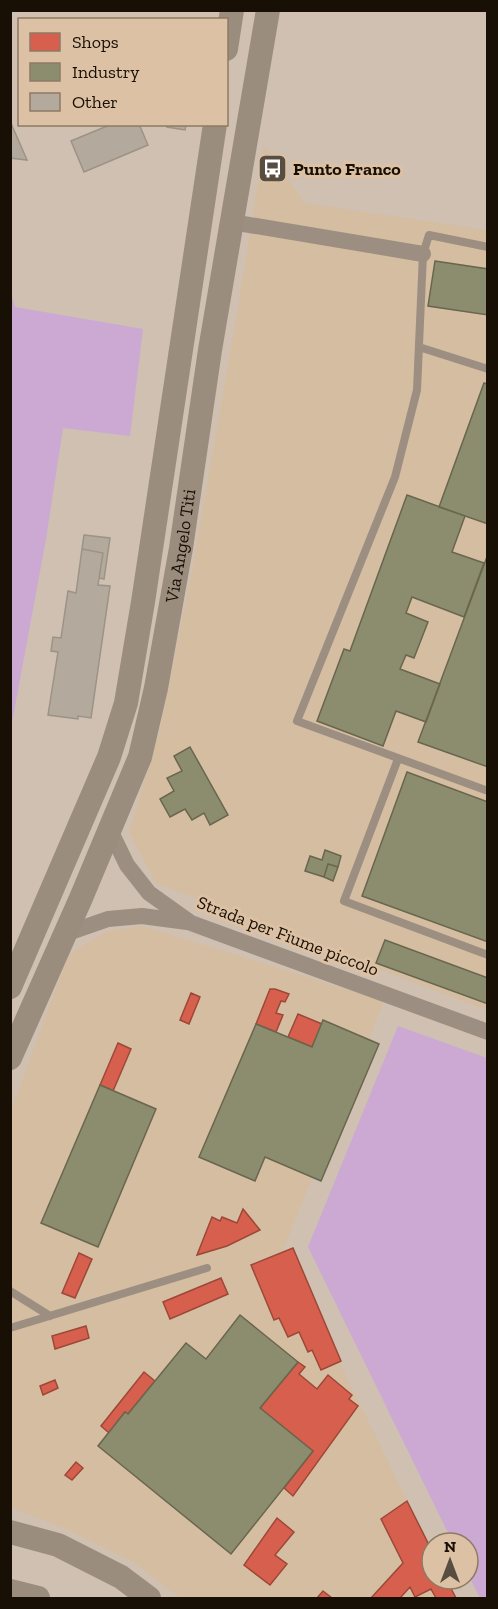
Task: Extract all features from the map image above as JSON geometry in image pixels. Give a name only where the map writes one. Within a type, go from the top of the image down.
[{"type":"main road","points":[[228,36],[232,10]]},
{"type":"main road","name":"Via Angelo Titi","points":[[10,1058],[140,757],[156,688],[181,548],[210,350],[268,10]]},
{"type":"main road","name":"Via Angelo Titi","points":[[10,987],[109,757],[126,703],[215,126]]},
{"type":"main road","points":[[10,1532],[58,1545],[122,1577],[149,1599]]},
{"type":"main road","points":[[10,1591],[38,1599]]},
{"type":"street","points":[[203,203],[233,215],[423,254]]},
{"type":"street","points":[[197,242],[228,247]]},
{"type":"street","name":"Strada per Fiume piccolo","points":[[110,830],[127,865],[149,893],[191,923],[488,1032]]},
{"type":"street","points":[[65,934],[108,919],[142,916],[191,923]]},
{"type":"lane","points":[[488,247],[429,235],[423,254],[417,390],[395,477],[297,721],[488,791]]},
{"type":"lane","points":[[419,347],[488,369]]},
{"type":"lane","points":[[398,759],[344,901],[488,956]]},
{"type":"lane","points":[[10,1328],[207,1268]]},
{"type":"lane","points":[[10,1291],[50,1316]]},
{"type":"shaded area","points":[[264,145],[305,203],[487,230],[487,1010],[156,883],[129,832],[160,729],[192,572]]},
{"type":"shaded area","points":[[11,293],[15,307],[143,329],[130,436],[63,428],[46,539],[11,728]]},
{"type":"shaded area","points":[[143,926],[384,1001],[284,1248],[422,1531],[420,1591],[451,1591],[455,1598],[180,1598],[132,1561],[66,1529],[11,1508],[10,1113],[69,954],[108,931]]},
{"type":"shaded area","points":[[398,1026],[487,1058],[487,1598],[480,1598],[476,1591],[480,1591],[480,1531],[447,1531],[308,1247]]},
{"type":"building: Shops","points":[[270,989],[289,994],[285,1002],[281,1001],[276,1013],[283,1015],[276,1032],[256,1024]]},
{"type":"building: Shops","points":[[191,993],[200,997],[189,1024],[180,1020]]},
{"type":"building: Shops","points":[[298,1014],[322,1024],[312,1047],[288,1037]]},
{"type":"building: Shops","points":[[118,1043],[131,1049],[113,1091],[100,1085]]},
{"type":"building: Shops","points":[[243,1209],[260,1230],[227,1246],[197,1255],[212,1217],[220,1221],[222,1217],[237,1223]]},
{"type":"building: Shops","points":[[293,1248],[341,1361],[321,1370],[312,1350],[308,1352],[299,1332],[288,1337],[279,1318],[274,1320],[251,1265]]},
{"type":"building: Shops","points":[[79,1253],[92,1259],[75,1298],[62,1293]]},
{"type":"building: Shops","points":[[221,1278],[228,1294],[170,1319],[163,1302]]},
{"type":"building: Shops","points":[[86,1326],[89,1338],[55,1349],[52,1336]]},
{"type":"building: Shops","points":[[298,1362],[305,1367],[299,1374],[317,1389],[328,1375],[352,1395],[349,1399],[358,1406],[293,1496],[284,1488],[313,1451],[260,1408]]},
{"type":"building: Shops","points":[[144,1372],[155,1381],[128,1414],[125,1412],[109,1433],[101,1426]]},
{"type":"building: Shops","points":[[55,1380],[58,1388],[43,1395],[40,1386]]},
{"type":"building: Shops","points":[[76,1462],[83,1468],[72,1480],[65,1475]]},
{"type":"building: Shops","points":[[407,1501],[422,1531],[420,1531],[420,1591],[427,1591],[415,1597],[410,1587],[400,1598],[371,1598],[403,1563],[381,1519]]},
{"type":"building: Shops","points":[[277,1518],[294,1532],[275,1555],[287,1564],[270,1585],[244,1565]]},
{"type":"building: Shops","points":[[323,1591],[332,1598],[317,1598]]},
{"type":"building: Shops","points":[[432,1591],[452,1591],[456,1598],[436,1598]]},
{"type":"building: Industry","points":[[267,155],[285,177],[278,182],[261,159]]},
{"type":"building: Industry","points":[[435,261],[488,269],[488,315],[428,306]]},
{"type":"building: Industry","points":[[484,383],[488,384],[488,524],[439,507]]},
{"type":"building: Industry","points":[[407,495],[465,516],[452,552],[484,563],[464,617],[412,597],[406,613],[428,622],[414,658],[406,655],[400,669],[440,684],[426,722],[396,711],[383,746],[317,721],[344,649],[350,651]]},
{"type":"building: Industry","points":[[488,554],[488,767],[418,742]]},
{"type":"building: Industry","points":[[190,747],[228,815],[210,825],[204,813],[192,820],[185,809],[170,817],[160,799],[174,791],[167,778],[182,771],[174,756]]},
{"type":"building: Industry","points":[[407,772],[488,802],[488,942],[362,896]]},
{"type":"building: Industry","points":[[325,850],[341,856],[338,867],[328,864],[324,877],[305,871],[310,856],[322,860]]},
{"type":"building: Industry","points":[[328,864],[338,867],[333,881],[324,877]]},
{"type":"building: Industry","points":[[385,940],[488,978],[488,1004],[376,963]]},
{"type":"building: Industry","points":[[323,1020],[379,1044],[321,1181],[265,1157],[255,1181],[199,1157],[256,1024],[312,1047]]},
{"type":"building: Industry","points":[[100,1085],[156,1109],[98,1247],[41,1223]]},
{"type":"building: Industry","points":[[240,1315],[298,1362],[260,1408],[313,1451],[231,1554],[98,1446],[125,1412],[128,1414],[186,1343],[206,1359]]},
{"type":"building: Other","points":[[10,121],[27,160],[10,158]]},
{"type":"building: Other","points":[[107,126],[140,126],[148,145],[84,172],[71,141]]},
{"type":"building: Other","points":[[167,126],[186,126],[185,130]]},
{"type":"building: Other","points":[[84,535],[110,538],[104,579],[99,578],[103,553],[82,549]]},
{"type":"building: Other","points":[[82,549],[103,553],[98,585],[110,586],[91,718],[78,716],[78,719],[48,715],[58,652],[51,651],[53,637],[61,638],[68,591],[76,593]]},
{"type":"place","name":"Punto Franco","points":[[272,169]]}]
